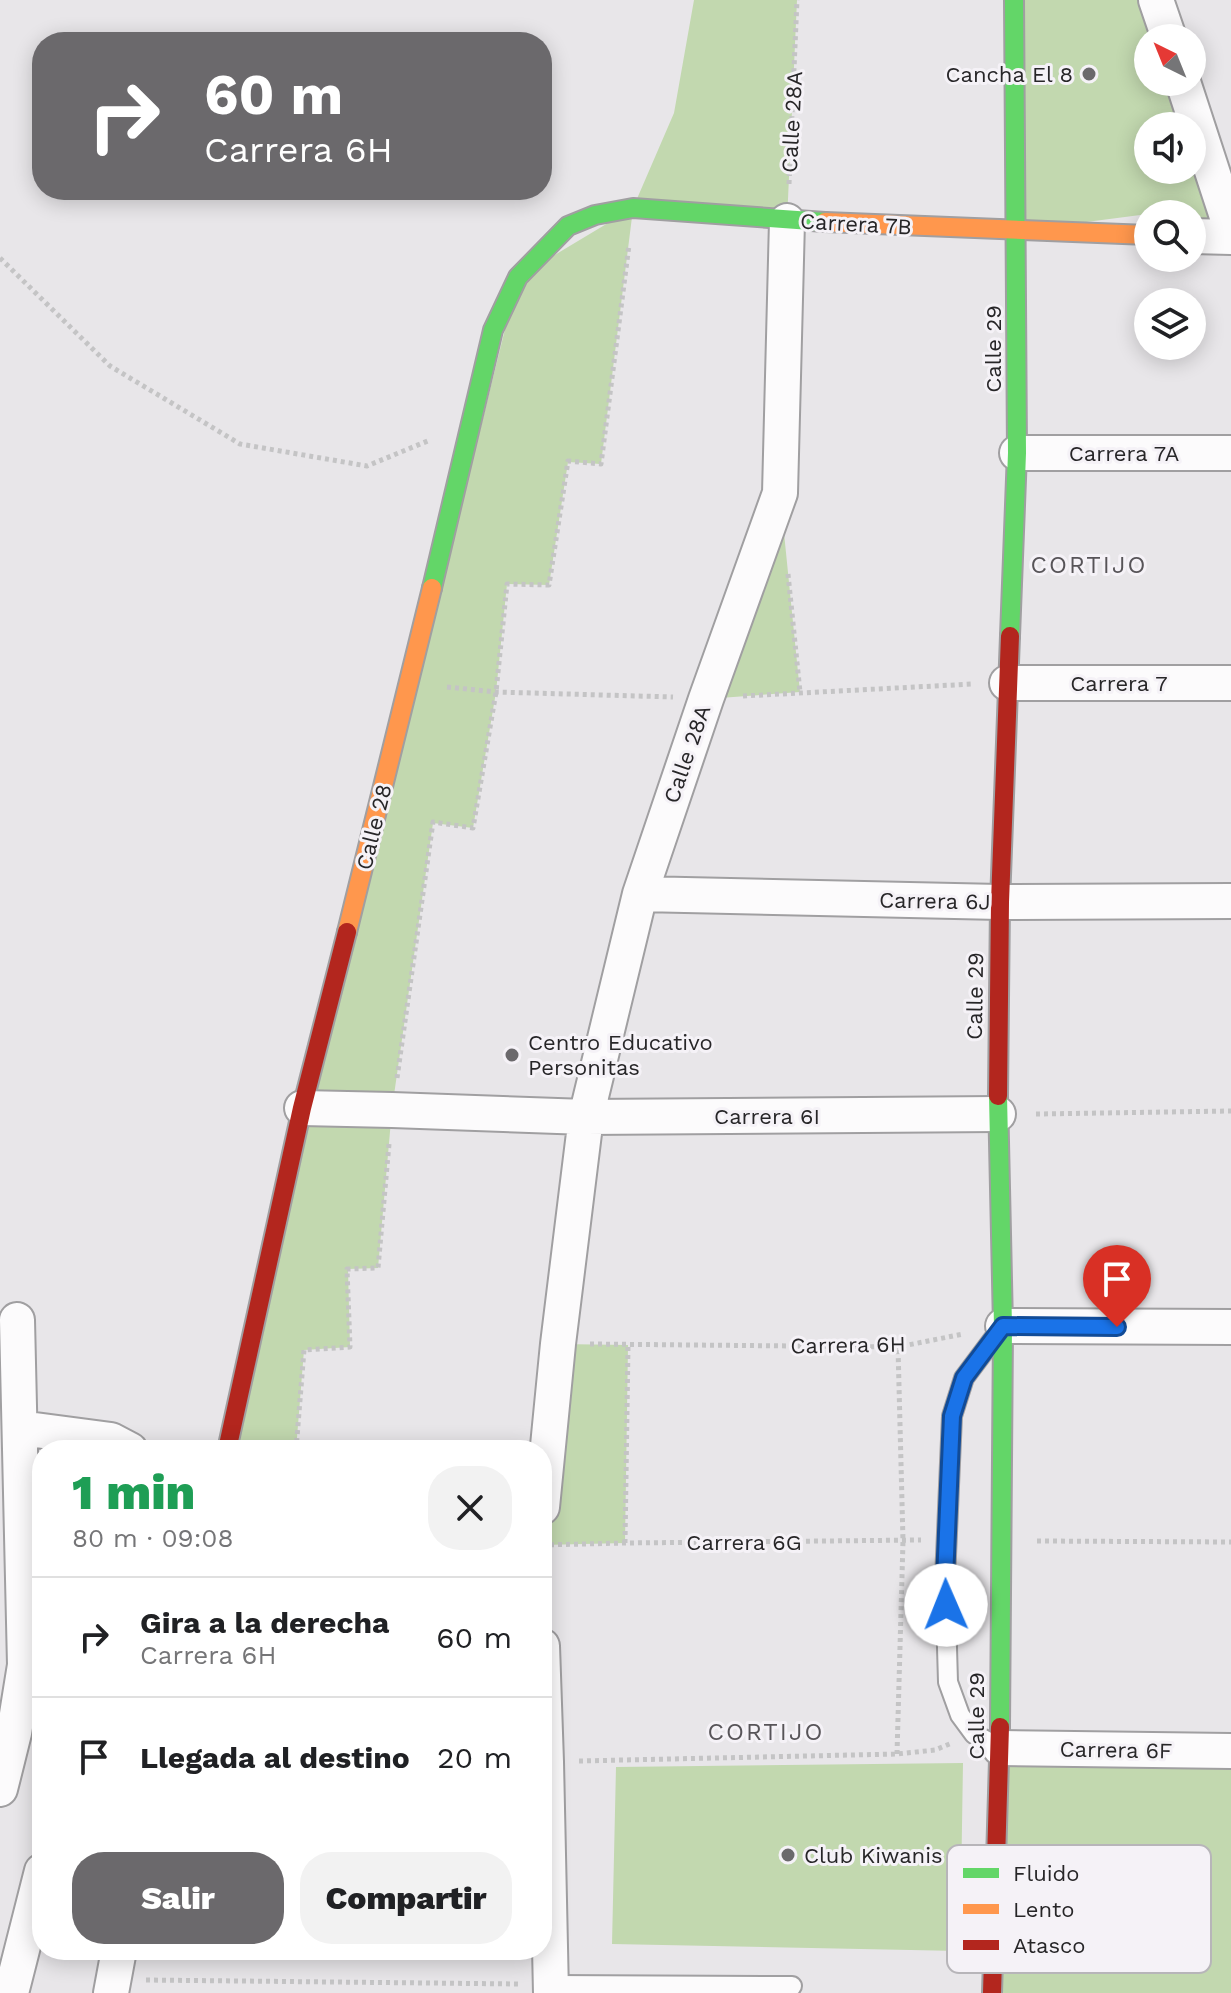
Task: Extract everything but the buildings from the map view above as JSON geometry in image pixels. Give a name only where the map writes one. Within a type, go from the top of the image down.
[{"type":"street","name":"Calle 29","points":[[989,1845],[987,1741],[1000,1541],[1003,1326],[998,1114],[1000,902],[1017,453],[1014,0]]},
{"type":"street","points":[[1156,0],[1164,24]]},
{"type":"street","points":[[1188,96],[1231,229]]},
{"type":"street","name":"Carrera 7B","points":[[568,226],[595,215],[633,208],[787,221],[1134,235]]},
{"type":"street","name":"Calle 28A","points":[[549,1440],[586,1117],[640,894],[780,493],[787,221]]},
{"type":"street","name":"Calle 28","points":[[229,1440],[302,1108],[410,684],[493,330],[518,277],[568,226]]},
{"type":"street","points":[[1206,236],[1231,237]]},
{"type":"street","name":"Carrera 7A","points":[[1017,453],[1231,453]]},
{"type":"street","name":"Carrera 7","points":[[1007,683],[1231,683]]},
{"type":"street","name":"Carrera 6J","points":[[640,894],[1000,902],[1231,901]]},
{"type":"street","name":"Carrera 6I","points":[[302,1108],[586,1117],[998,1114]]},
{"type":"street","points":[[0,1789],[19,1734],[25,1665],[17,1320]]},
{"type":"street","points":[[1003,1326],[1231,1327]]},
{"type":"street","points":[[20,1428],[111,1440]]},
{"type":"street","name":"Carrera 6F","points":[[987,1741],[1231,1751]]},
{"type":"street","points":[[11,1993],[32,1910]]},
{"type":"street","points":[[550,1960],[551,1989]]},
{"type":"street","name":"Calle 29","points":[[992,1973],[992,1993]]},
{"type":"lane","points":[[987,1741],[960,1715],[948,1682],[946,1540],[952,1416],[964,1378],[1003,1326]]},
{"type":"lane","points":[[551,1989],[792,1986]]},
{"type":"path","name":"Calle 28A","points":[[787,221],[797,0]]},
{"type":"path","points":[[297,1440],[304,1350],[350,1347],[347,1269],[378,1268],[392,1110],[433,822],[473,828],[496,692],[507,584],[549,585],[568,461],[601,464],[633,208]]},
{"type":"path","points":[[0,258],[110,366],[240,444],[367,466],[471,423]]},
{"type":"path","points":[[788,569],[800,692]]},
{"type":"path","points":[[998,1114],[1231,1111]]},
{"type":"path","name":"Carrera 6H","points":[[558,1344],[898,1347],[1003,1326]]},
{"type":"path","points":[[625,1543],[628,1345]]},
{"type":"path","points":[[897,1754],[903,1541],[898,1347]]},
{"type":"path","name":"Carrera 6G","points":[[552,1545],[946,1540]]},
{"type":"path","points":[[1000,1541],[1231,1542]]},
{"type":"path","points":[[552,1762],[897,1754],[987,1741]]},
{"type":"path","points":[[115,1974],[551,1989]]},
{"type":"green space","points":[[694,0],[797,0],[787,221],[633,209],[601,464],[568,462],[549,585],[507,584],[496,692],[473,828],[433,823],[392,1109],[378,1268],[348,1269],[350,1347],[304,1350],[297,1440],[229,1440],[518,277],[633,208],[674,113]]},
{"type":"green space","points":[[1018,0],[1159,0],[1167,24],[1134,24],[1134,96],[1189,96],[1194,112],[1134,112],[1134,184],[1206,184],[1206,149],[1231,229],[1206,233],[1206,200],[1134,200],[1134,216],[1017,231]]},
{"type":"green space","points":[[780,493],[800,692],[706,699]]},
{"type":"green space","points":[[558,1344],[628,1345],[625,1543],[552,1545],[552,1440],[549,1440]]},
{"type":"green space","points":[[1000,1748],[1231,1751],[1231,1993],[992,1993],[993,1973],[1211,1973],[1211,1845],[997,1845]]},
{"type":"green space","name":"Club Kiwanis","points":[[963,1763],[962,1845],[947,1845],[947,1951],[612,1944],[616,1767]]},
{"type":"traffic: fast","points":[[1010,636],[1017,453],[1014,0]]},
{"type":"traffic: fast","points":[[432,588],[493,330],[518,277],[568,226],[595,215],[633,208],[825,222]]},
{"type":"traffic: fast","points":[[998,1096],[1003,1326],[1000,1727]]},
{"type":"traffic: slow","points":[[825,222],[1134,234]]},
{"type":"traffic: slow","points":[[347,932],[432,588]]},
{"type":"traffic: jam","points":[[998,1096],[1000,902],[1010,636]]},
{"type":"traffic: jam","points":[[229,1440],[302,1108],[347,932]]},
{"type":"traffic: jam","points":[[996,1845],[1000,1727]]},
{"type":"traffic: jam","points":[[992,1993],[993,1973]]},
{"type":"place","name":"Cancha El 8","points":[[1089,74]]},
{"type":"place","name":"Centro Educativo Personitas","points":[[512,1055]]},
{"type":"place","name":"Club Kiwanis","points":[[788,1855]]},
{"type":"district","name":"CORTIJO","points":[[1089,565]]},
{"type":"district","name":"CORTIJO","points":[[766,1732]]},
{"type":"route","points":[[946,1605],[952,1416],[964,1378],[1003,1326],[1117,1327]]}]
